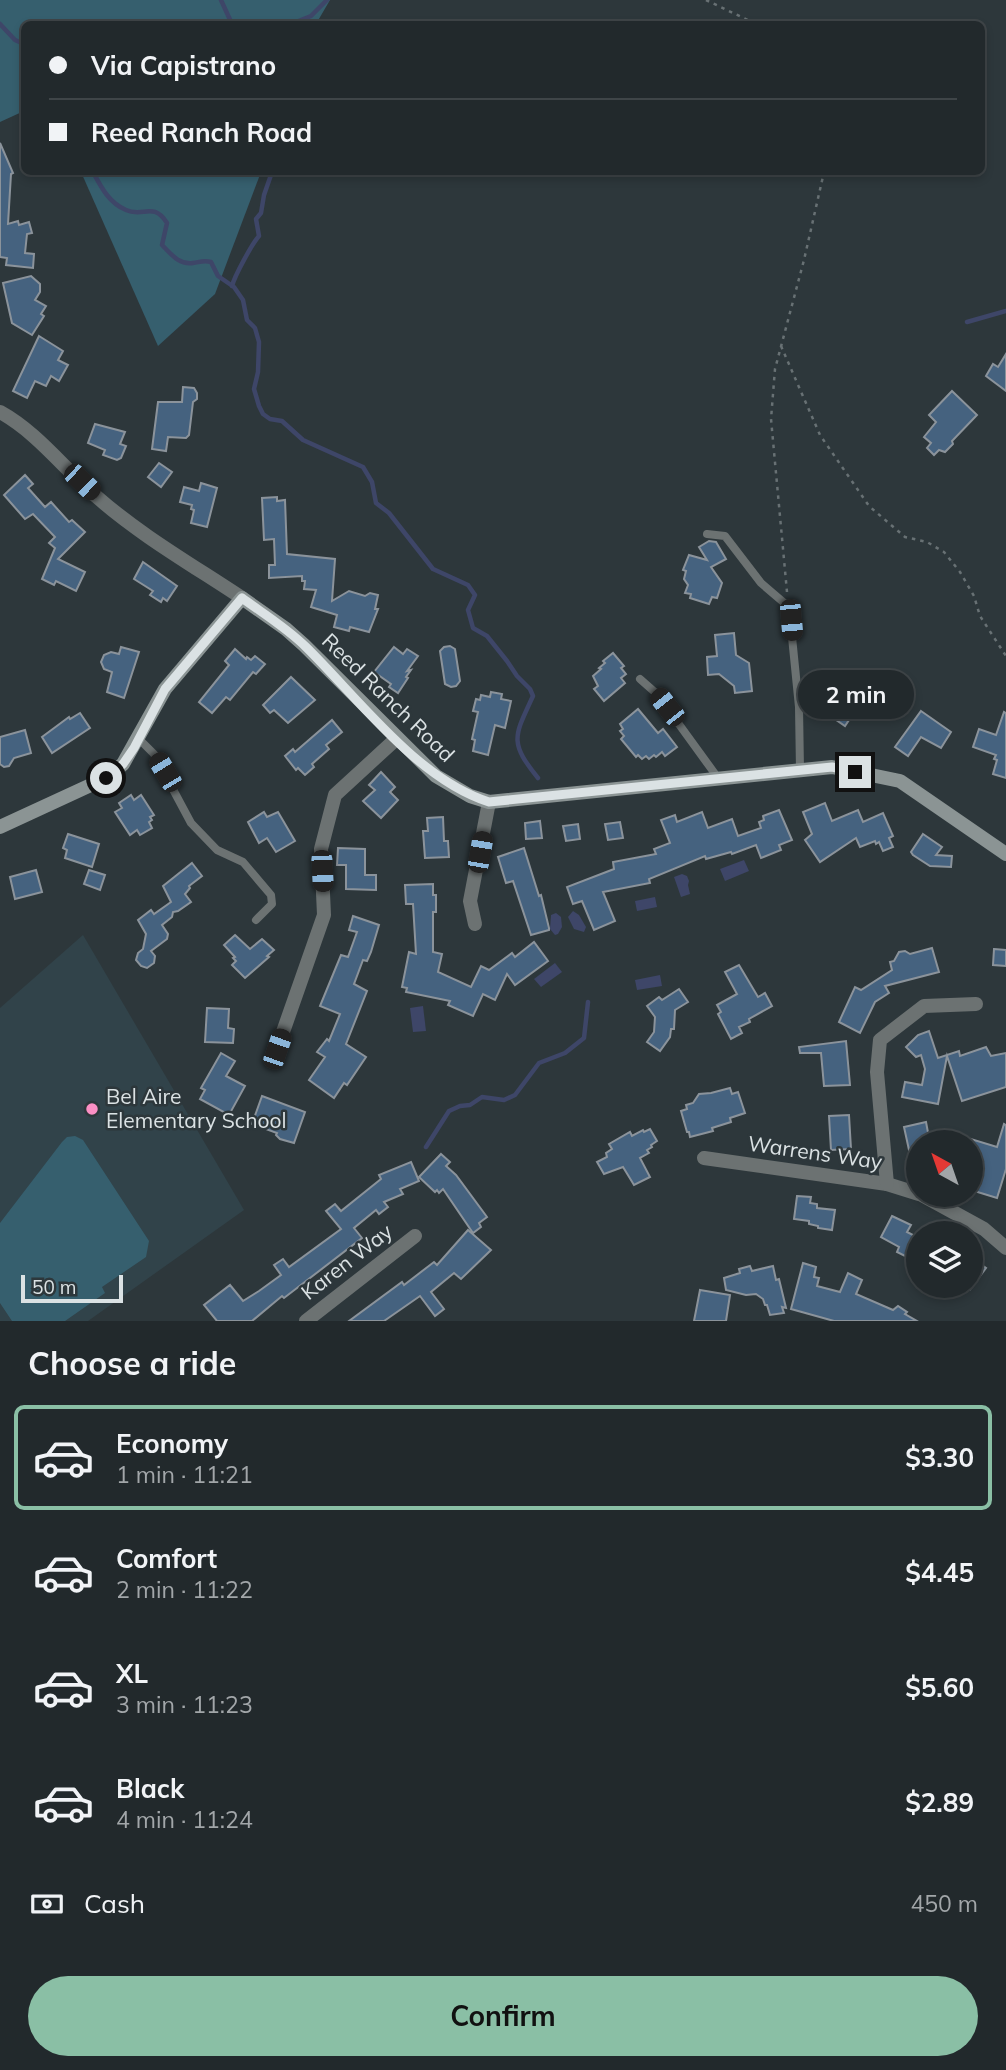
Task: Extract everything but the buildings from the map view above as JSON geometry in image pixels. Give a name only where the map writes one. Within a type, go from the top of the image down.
[{"type":"street","name":"Reed Ranch Road","points":[[0,412],[34,437],[97,498],[242,598],[304,645],[436,776],[470,796],[489,802],[832,767],[900,781],[1006,855]]},
{"type":"street","points":[[0,827],[106,778],[123,764],[165,689],[242,598]]},
{"type":"street","points":[[277,1049],[324,915],[321,849],[335,795],[396,738]]},
{"type":"street","points":[[475,924],[470,901],[489,802]]},
{"type":"street","points":[[887,1184],[877,1072],[880,1040],[924,1006],[976,1004]]},
{"type":"street","name":"Warrens Way","points":[[704,1158],[887,1184],[906,1190]]},
{"type":"street","name":"Warrens Way","points":[[946,1208],[984,1229],[1006,1248]]},
{"type":"street","name":"Karen Way","points":[[306,1321],[415,1236]]},
{"type":"lane","points":[[707,534],[725,536],[761,583],[789,607],[799,707],[800,770]]},
{"type":"lane","points":[[640,679],[656,694],[718,778]]},
{"type":"lane","points":[[138,738],[154,754],[191,823],[217,850],[243,862],[271,895],[272,904],[256,920]]},
{"type":"path","points":[[706,0],[750,21]]},
{"type":"path","points":[[789,607],[771,419],[775,369],[823,175]]},
{"type":"path","points":[[781,346],[820,435],[869,506],[905,537],[926,542],[944,552],[960,572],[974,596],[979,616],[1006,656]]},
{"type":"shaded area","points":[[0,0],[330,0],[318,21],[21,21],[21,112],[0,122]]},
{"type":"shaded area","points":[[82,175],[260,175],[215,294],[158,346]]},
{"type":"shaded area","points":[[744,860],[749,871],[725,881],[720,869]]},
{"type":"shaded area","points":[[682,874],[687,876],[689,881],[690,894],[681,897],[674,877]]},
{"type":"shaded area","points":[[655,897],[657,907],[637,911],[635,901]]},
{"type":"shaded area","points":[[573,911],[579,915],[586,927],[584,932],[574,929],[568,917]]},
{"type":"shaded area","points":[[556,913],[561,917],[562,927],[555,935],[550,929],[551,915]]},
{"type":"shaded area","name":"Bel Aire Elementary School","points":[[83,935],[244,1210],[88,1321],[0,1321],[0,1008]]},
{"type":"shaded area","points":[[555,963],[562,972],[541,987],[534,979]]},
{"type":"shaded area","points":[[660,975],[662,986],[637,990],[635,980]]},
{"type":"shaded area","points":[[423,1006],[426,1031],[413,1032],[410,1008]]},
{"type":"shaded area","points":[[75,1136],[83,1140],[149,1241],[146,1257],[102,1287],[105,1293],[65,1321],[12,1321],[0,1303],[0,1223],[62,1142],[67,1137]]},
{"type":"waterway","points":[[221,0],[231,21]]},
{"type":"waterway","points":[[298,21],[311,16],[327,0]]},
{"type":"waterway","points":[[0,24],[21,43]]},
{"type":"waterway","points":[[95,175],[106,194],[120,207],[132,212],[152,211],[162,216],[167,223],[162,245],[176,258],[188,263],[211,262],[218,276],[234,287],[243,300],[247,320],[255,328],[259,342],[258,372],[254,389],[263,414],[270,419],[282,421],[303,440],[363,467],[372,482],[376,503],[389,513],[433,569],[468,585],[475,595],[468,610],[473,628],[487,636],[533,696],[522,721],[518,739],[522,756],[538,778]]},
{"type":"waterway","points":[[232,286],[259,236],[256,219],[261,213],[271,175]]},
{"type":"waterway","points":[[967,322],[1006,311]]},
{"type":"waterway","points":[[426,1147],[449,1111],[470,1105],[482,1097],[504,1100],[515,1095],[539,1063],[565,1053],[584,1038],[588,1002]]},
{"type":"place","name":"Bel Aire Elementary School","points":[[92,1109]]},
{"type":"route","points":[[106,778],[123,764],[134,748],[165,689],[242,598],[304,645],[436,776],[470,796],[489,802],[832,767],[855,772]]}]
